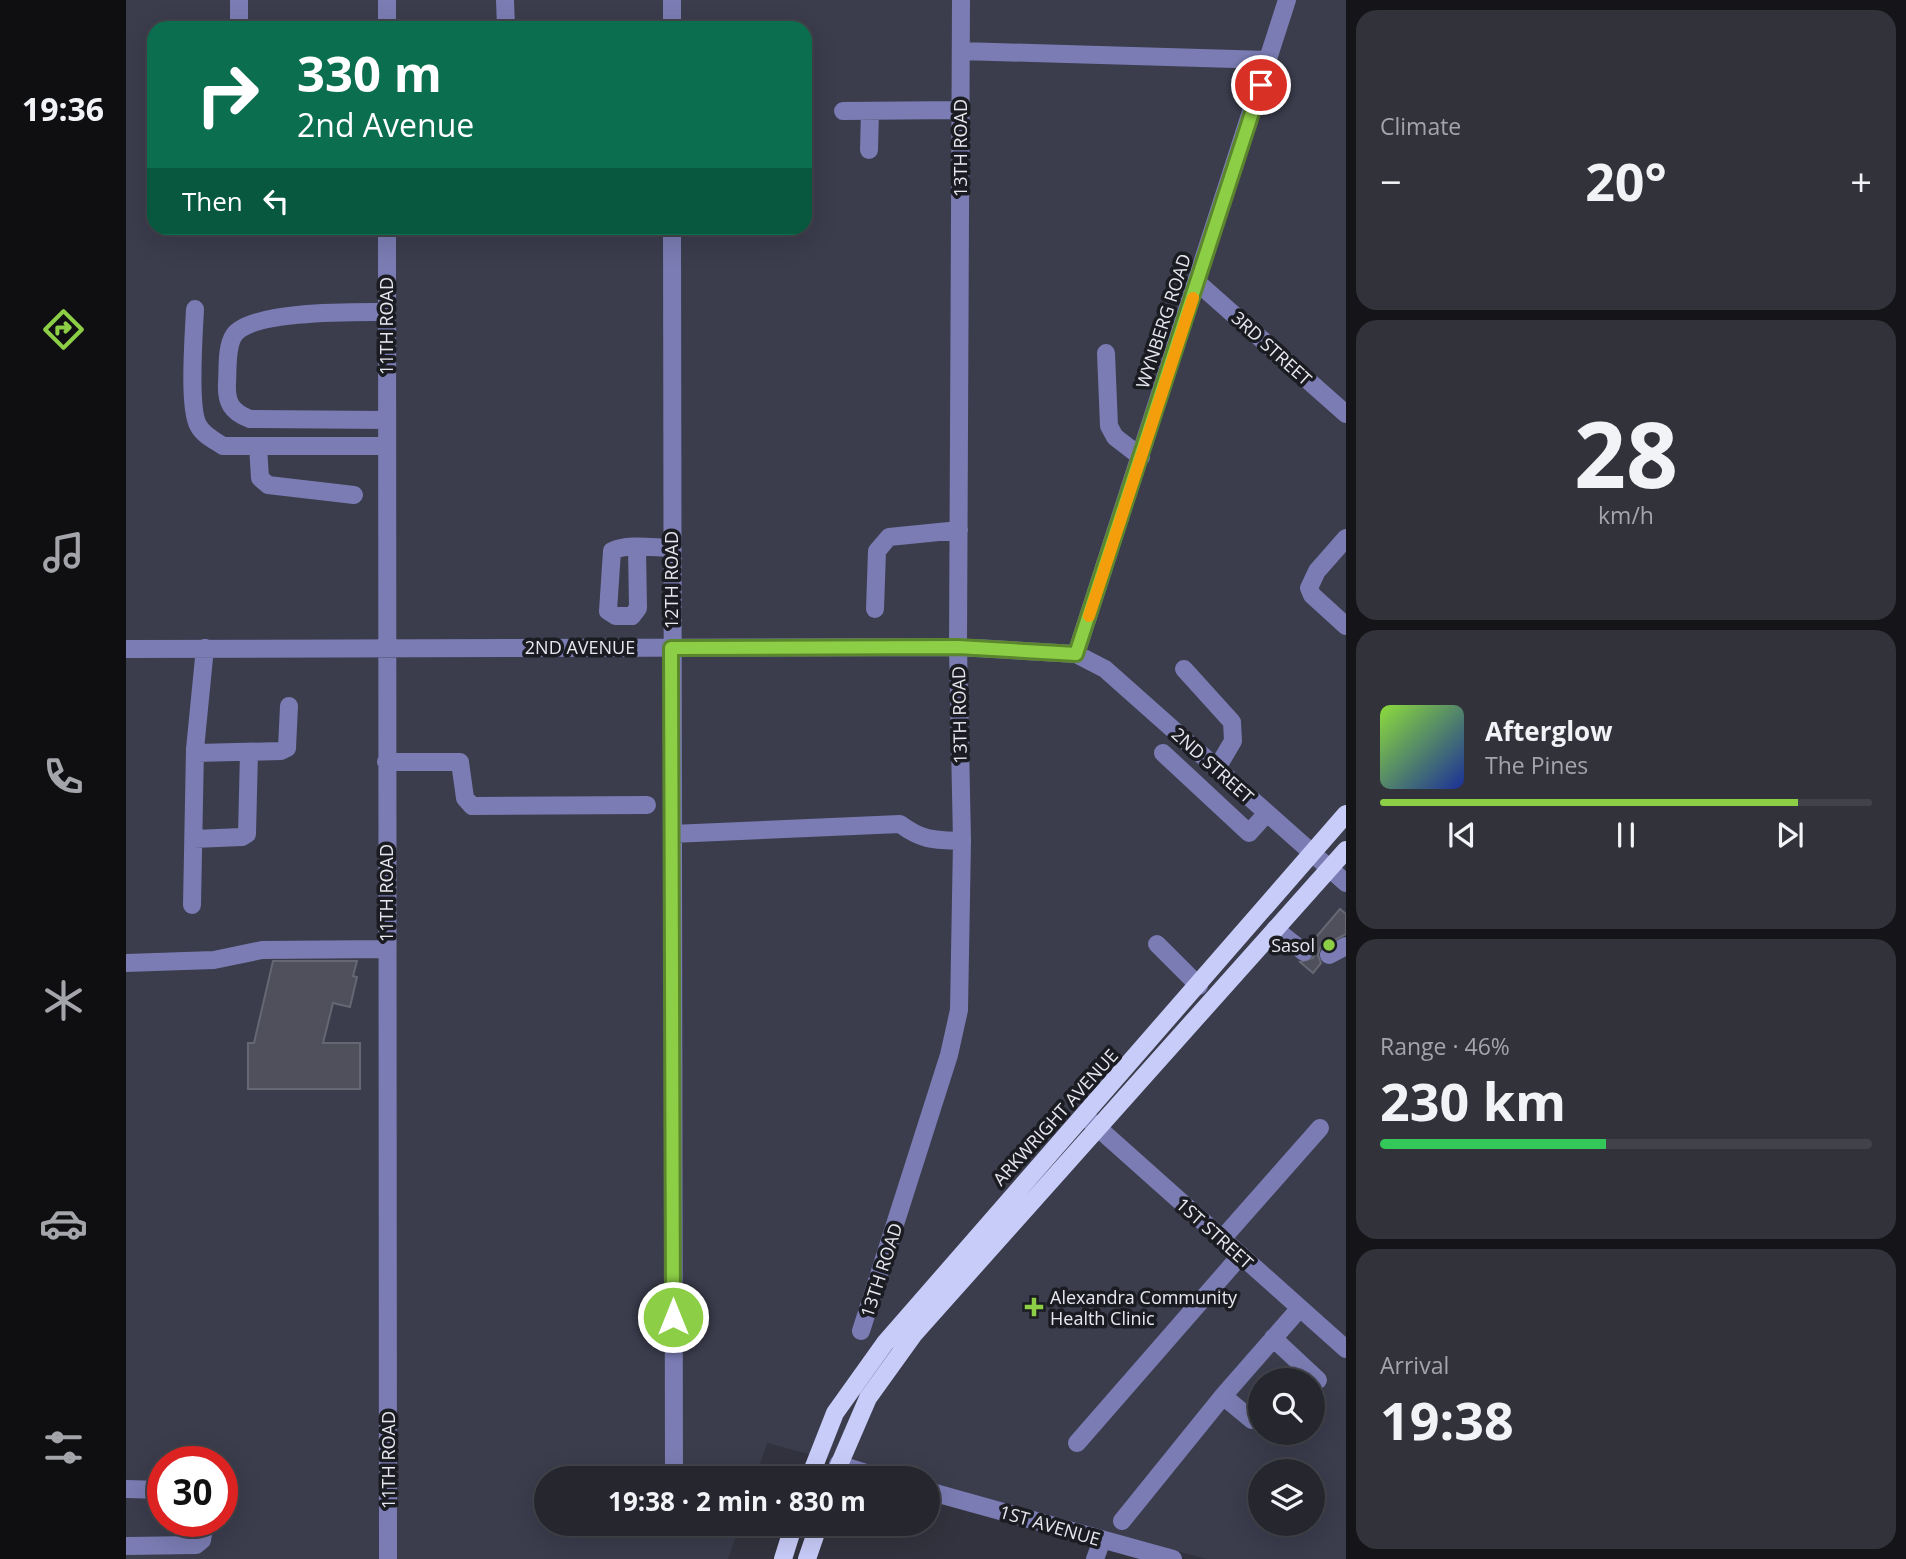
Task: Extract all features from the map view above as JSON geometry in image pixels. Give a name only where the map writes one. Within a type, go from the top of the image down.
[{"type":"main road","name":"ARKWRIGHT AVENUE","points":[[813,1466],[835,1413],[871,1360],[1346,814]]},
{"type":"main road","points":[[839,1466],[868,1398],[889,1365],[946,1296],[1100,1129],[1346,850]]},
{"type":"main road","points":[[783,1559],[790,1536]]},
{"type":"main road","points":[[807,1559],[815,1536]]},
{"type":"street","points":[[239,0],[239,21]]},
{"type":"street","points":[[387,0],[387,21]]},
{"type":"street","points":[[505,0],[506,21]]},
{"type":"street","points":[[672,0],[672,21]]},
{"type":"street","name":"13TH ROAD","points":[[861,1331],[955,1033],[959,1010],[962,841],[958,647],[961,0]]},
{"type":"street","name":"WYNBERG ROAD","points":[[1076,654],[1198,283],[1287,0]]},
{"type":"street","points":[[961,51],[1268,60]]},
{"type":"street","points":[[843,111],[961,110]]},
{"type":"street","points":[[869,150],[870,111]]},
{"type":"street","name":"11TH ROAD","points":[[387,235],[388,1559]]},
{"type":"street","name":"12TH ROAD","points":[[672,235],[674,1466]]},
{"type":"street","name":"3RD STREET","points":[[1198,283],[1346,414]]},
{"type":"street","points":[[195,309],[194,414],[202,431],[223,446],[386,446]]},
{"type":"street","points":[[386,312],[305,313],[239,330],[232,340],[227,398],[239,415],[250,419],[386,420]]},
{"type":"street","points":[[1106,353],[1109,426],[1115,437],[1141,457]]},
{"type":"street","points":[[258,446],[260,478],[268,485],[354,495]]},
{"type":"street","points":[[875,609],[877,551],[889,537],[959,530]]},
{"type":"street","points":[[1346,538],[1317,571],[1309,588],[1312,595],[1346,626]]},
{"type":"street","points":[[637,548],[671,548]]},
{"type":"street","name":"2ND AVENUE","points":[[126,649],[958,647],[1076,654]]},
{"type":"street","points":[[192,905],[196,753],[205,648]]},
{"type":"street","name":"2ND STREET","points":[[1076,654],[1105,669],[1346,883]]},
{"type":"street","points":[[1184,669],[1232,723],[1233,741],[1217,768]]},
{"type":"street","points":[[196,753],[281,751],[287,748],[289,706]]},
{"type":"street","points":[[194,839],[242,837],[247,834],[249,752]]},
{"type":"street","points":[[1163,753],[1249,833],[1267,813]]},
{"type":"street","points":[[386,762],[460,762],[463,767],[466,798],[472,806],[647,805]]},
{"type":"street","points":[[672,834],[900,824],[914,836],[929,840],[962,841]]},
{"type":"street","points":[[1275,929],[1304,951]]},
{"type":"street","points":[[1157,944],[1199,986]]},
{"type":"street","points":[[1329,955],[1346,946]]},
{"type":"street","points":[[126,963],[214,960],[262,950],[387,949]]},
{"type":"street","name":"1ST STREET","points":[[1085,1116],[1346,1349]]},
{"type":"street","points":[[1222,1239],[1321,1128]]},
{"type":"street","points":[[1077,1443],[1241,1255]]},
{"type":"street","points":[[1122,1521],[1223,1396],[1300,1308]]},
{"type":"street","points":[[1273,1339],[1305,1368]]},
{"type":"street","points":[[1223,1396],[1248,1417]]},
{"type":"street","points":[[126,1489],[147,1490]]},
{"type":"street","name":"1ST AVENUE","points":[[940,1494],[1167,1558]]},
{"type":"street","points":[[126,1546],[196,1545],[203,1537]]},
{"type":"street","points":[[1095,1559],[1102,1540]]},
{"type":"shaded area","points":[[126,0],[1346,0],[1346,1559],[1207,1559],[940,1489],[940,1466],[853,1466],[767,1443],[759,1466],[534,1466],[534,1536],[736,1536],[728,1559],[126,1559]]},
{"type":"building","points":[[1340,909],[1346,914],[1346,934],[1320,948],[1318,955],[1321,963],[1313,973],[1300,962],[1313,958],[1315,948],[1311,943]]},
{"type":"building","points":[[273,961],[357,961],[353,976],[357,977],[350,1007],[333,1003],[323,1043],[360,1043],[360,1089],[248,1089],[248,1043],[254,1043]]},
{"type":"slow traffic","points":[[1089,616],[1193,298]]},
{"type":"place","name":"Sasol","points":[[1329,945]]},
{"type":"place","name":"Alexandra Community Health Clinic","points":[[1034,1307]]},
{"type":"route","points":[[673,1317],[671,648],[958,647],[1076,654],[1261,85]]}]
